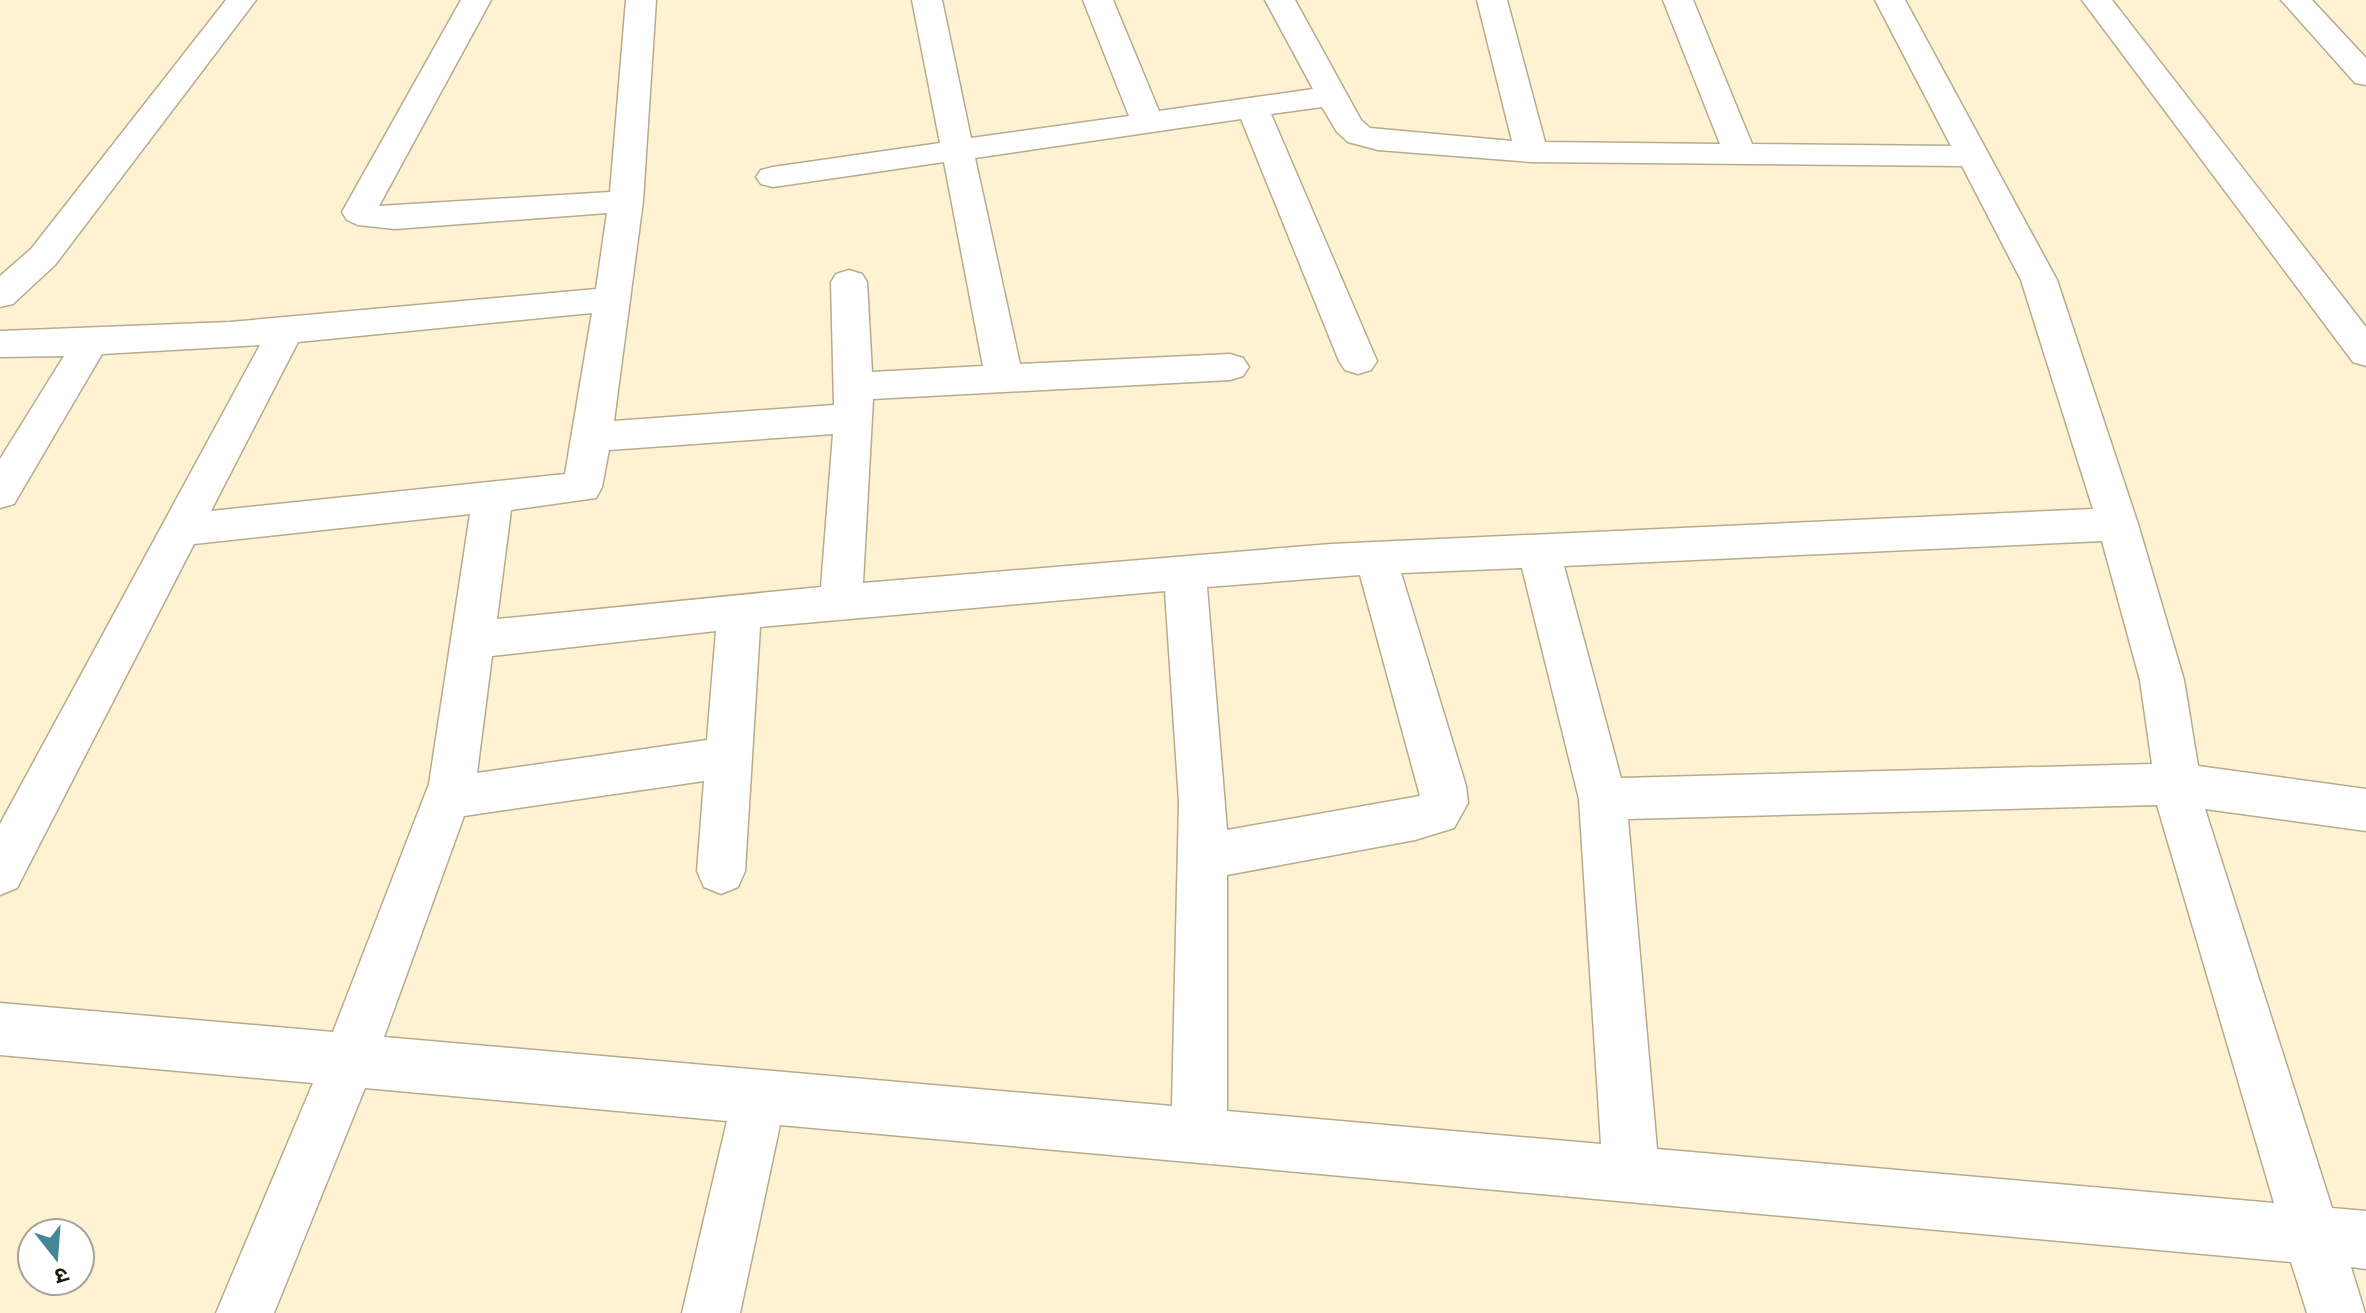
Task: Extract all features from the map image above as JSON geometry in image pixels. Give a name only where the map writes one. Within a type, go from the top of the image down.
[{"type":"street","points":[[0,295],[43,257],[241,0]]},
{"type":"street","points":[[476,0],[359,212],[395,218],[626,201]]},
{"type":"street","points":[[180,530],[493,494],[582,487],[626,201],[641,0]]},
{"type":"street","points":[[927,0],[960,150],[1004,379]]},
{"type":"street","points":[[1098,0],[1147,122]]},
{"type":"street","points":[[1280,0],[1348,125],[1359,135],[1378,140],[1531,152],[1973,156]]},
{"type":"street","points":[[1492,0],[1531,152]]},
{"type":"street","points":[[1678,0],[1739,152]]},
{"type":"street","points":[[1890,0],[2039,280],[2118,524],[2162,680],[2177,784],[2189,840],[2336,1313]]},
{"type":"street","points":[[2097,0],[2366,353]]},
{"type":"street","points":[[2296,0],[2366,76]]},
{"type":"street","points":[[773,177],[1332,96]]},
{"type":"street","points":[[1252,107],[1358,361]]},
{"type":"street","points":[[0,252],[43,257]]},
{"type":"street","points":[[841,602],[853,402],[849,282]]},
{"type":"street","points":[[0,344],[90,344],[285,332],[612,299]]},
{"type":"street","points":[[0,872],[285,332]]},
{"type":"street","points":[[0,493],[90,344]]},
{"type":"street","points":[[592,437],[1004,379],[1230,367]]},
{"type":"street","points":[[245,1313],[349,1061],[452,784],[493,494]]},
{"type":"street","points":[[472,640],[739,611],[1376,559],[2118,524]]},
{"type":"street","points":[[1539,551],[1603,799],[1631,1176]]},
{"type":"street","points":[[1202,857],[1415,819],[1437,813],[1444,803],[1443,786],[1376,559]]},
{"type":"street","points":[[1185,573],[1203,802],[1199,1138]]},
{"type":"street","points":[[721,871],[739,611]]},
{"type":"street","points":[[446,798],[729,757]]},
{"type":"street","points":[[1603,799],[2177,784],[2366,810]]},
{"type":"street","points":[[0,1029],[2366,1240]]},
{"type":"street","points":[[711,1313],[759,1099]]}]
